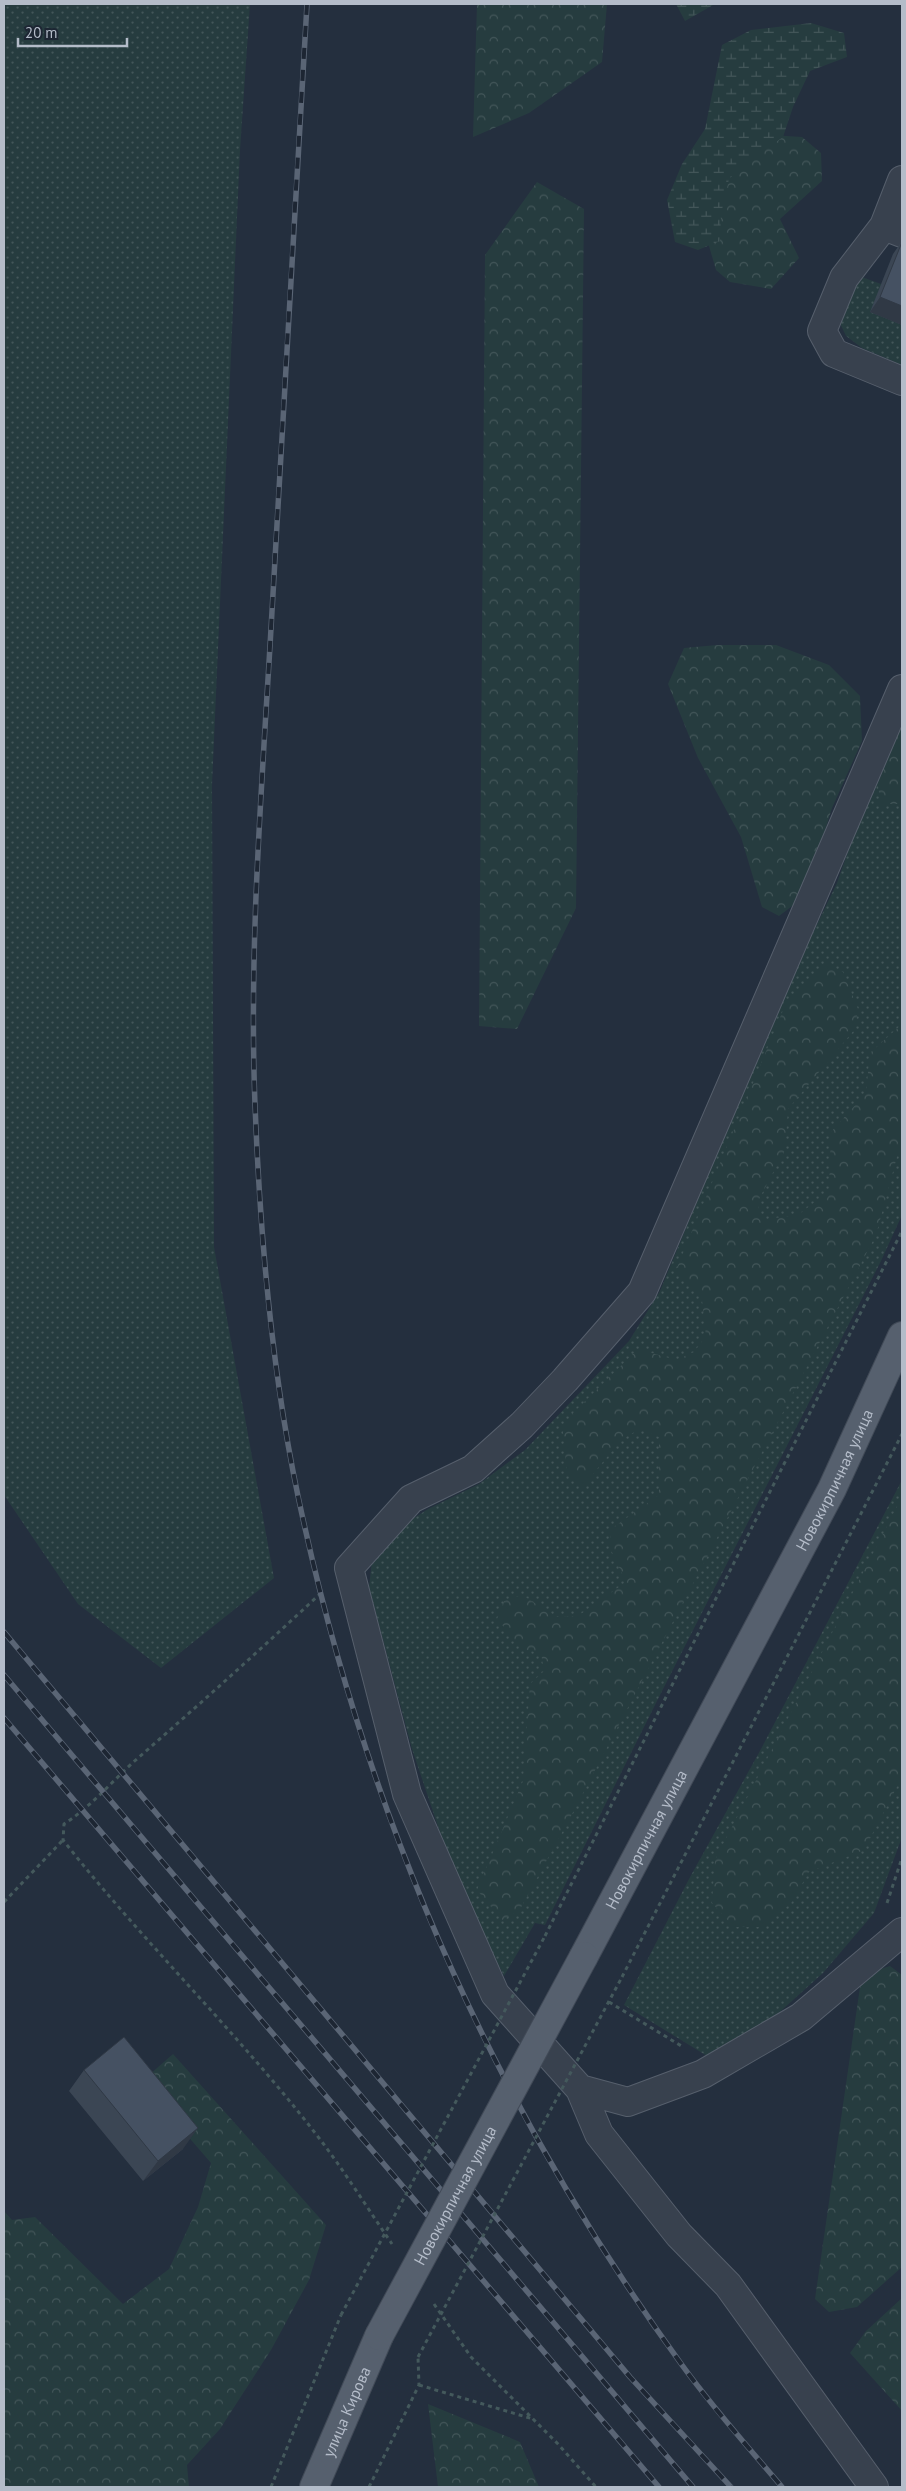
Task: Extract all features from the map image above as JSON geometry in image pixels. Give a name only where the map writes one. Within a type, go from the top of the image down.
[{"type":"main road","name":"Новокирпичная улица","points":[[379,2336],[584,1956],[832,1489],[902,1336]]},
{"type":"main road","name":"улица Кирова","points":[[314,2487],[379,2336]]},
{"type":"lane","points":[[902,180],[893,229],[844,278],[822,331],[834,353],[902,381]]},
{"type":"lane","points":[[874,2487],[728,2285],[679,2235],[599,2134],[580,2089],[495,1994],[407,1794],[349,1568],[411,1499],[473,1469],[522,1425],[565,1380],[642,1292],[902,689]]},
{"type":"lane","points":[[580,2089],[628,2102],[703,2074],[801,2017],[902,1932]]},
{"type":"path","points":[[271,2487],[341,2315],[545,1936],[902,1231]]},
{"type":"path","points":[[369,2487],[419,2385],[418,2357],[609,2002],[902,1434]]},
{"type":"path","points":[[4,1902],[63,1840],[64,1824],[83,1811],[122,1772],[252,1658],[349,1568]]},
{"type":"path","points":[[63,1840],[92,1876],[181,1975],[319,2138],[398,2252]]},
{"type":"path","points":[[609,2002],[715,2067]]},
{"type":"path","points":[[431,2300],[471,2357],[534,2419],[596,2487]]},
{"type":"path","points":[[419,2385],[534,2419]]},
{"type":"green space","points":[[4,4],[250,4],[240,150],[212,785],[214,1247],[274,1578],[161,1668],[78,1604],[4,1495]]},
{"type":"green space","points":[[477,4],[607,4],[602,62],[529,113],[473,137]]},
{"type":"green space","points":[[676,4],[715,4],[685,21]]},
{"type":"green space","points":[[811,23],[844,33],[847,57],[810,71],[793,107],[783,137],[746,163],[729,179],[721,214],[720,241],[698,250],[675,242],[667,200],[682,164],[705,129],[722,45],[751,30]]},
{"type":"green space","points":[[754,134],[802,137],[821,153],[822,181],[780,219],[799,258],[771,289],[730,282],[716,270],[700,215]]},
{"type":"green space","points":[[537,182],[584,209],[576,908],[517,1029],[479,1026],[485,255]]},
{"type":"green space","points":[[859,276],[881,284],[902,325],[902,365],[862,348],[846,336],[837,317]]},
{"type":"green space","points":[[717,645],[776,645],[829,665],[860,696],[862,741],[832,808],[804,897],[779,916],[762,907],[741,837],[698,758],[668,684],[684,648]]},
{"type":"green space","points":[[902,705],[902,1215],[881,1261],[545,1925],[535,1923],[504,1976],[454,1874],[412,1749],[369,1587],[373,1552],[400,1527],[428,1509],[479,1484],[525,1450],[629,1341],[660,1291],[779,1003],[837,883],[895,717]]},
{"type":"green space","points":[[902,728],[902,799],[899,804],[881,804],[875,768]]},
{"type":"green space","points":[[825,963],[843,972],[858,1009],[855,1029],[788,1109],[785,1150],[758,1201],[760,1220],[798,1215],[829,1191],[831,1132],[866,1093],[870,1053],[902,1024],[902,1138],[876,1235],[571,1816],[519,1911],[502,1920],[477,1890],[523,1781],[530,1684],[544,1671],[541,1653],[522,1649],[497,1619],[504,1601],[522,1595],[557,1617],[578,1616],[626,1582],[610,1548],[611,1529],[659,1495],[659,1437],[640,1429],[622,1439],[583,1486],[567,1473],[563,1432],[571,1415],[638,1349],[676,1360],[694,1352],[706,1336],[702,1300],[676,1270],[786,1003]]},
{"type":"green space","points":[[902,1480],[902,1837],[874,1913],[823,1973],[762,2028],[712,2059],[624,2005],[689,1879],[761,1749]]},
{"type":"green space","points":[[902,1497],[902,1777],[864,1850],[809,1872],[791,1903],[762,1927],[734,1927],[712,1903],[715,1860]]},
{"type":"green space","points":[[890,1966],[902,1975],[902,2267],[857,2307],[829,2312],[815,2299],[860,1987],[871,1972]]},
{"type":"green space","points":[[173,2054],[326,2225],[309,2280],[271,2350],[220,2429],[187,2465],[189,2487],[4,2487],[4,2211],[12,2220],[35,2217],[123,2304],[169,2269],[198,2207],[211,2163],[141,2082]]},
{"type":"green space","points":[[902,2298],[902,2411],[850,2353],[866,2331]]},
{"type":"green space","points":[[428,2404],[520,2442],[539,2487],[438,2487]]},
{"type":"building","points":[[902,242],[902,306],[880,297]]},
{"type":"building","points":[[124,2037],[198,2128],[158,2161],[84,2070]]},
{"type":"railway","points":[[307,4],[260,818],[254,990],[255,1105],[268,1301],[281,1399],[298,1496],[326,1614],[359,1729],[399,1841],[444,1951],[494,2058],[551,2163],[613,2265],[694,2381],[782,2487]]},
{"type":"railway","points":[[4,1632],[630,2377],[731,2487]]},
{"type":"railway","points":[[4,1675],[693,2487]]},
{"type":"railway","points":[[4,1718],[659,2487]]}]
